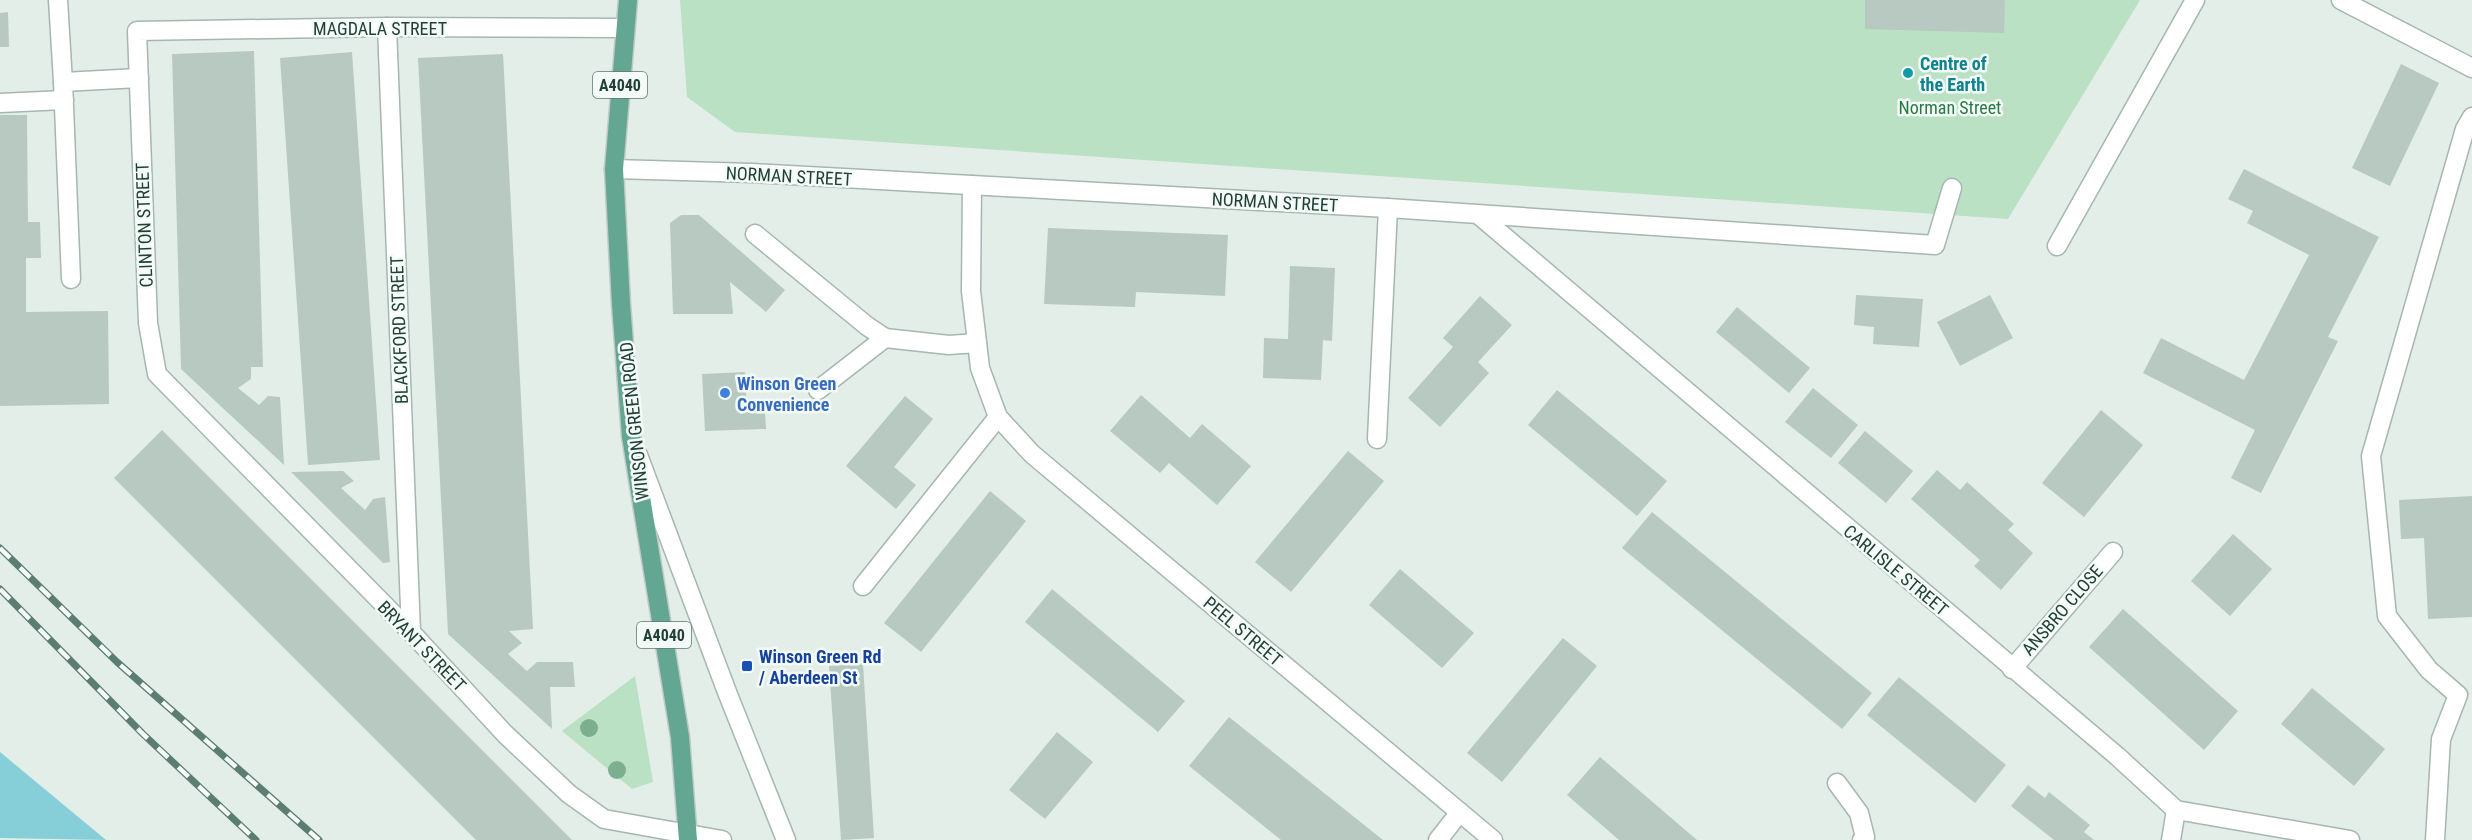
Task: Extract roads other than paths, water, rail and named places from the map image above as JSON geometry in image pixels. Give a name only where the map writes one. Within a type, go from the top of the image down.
[{"type":"main road","name":"WINSON GREEN ROAD","points":[[628,0],[614,169],[631,436],[680,737],[688,837]]},
{"type":"street","points":[[58,0],[71,279]]},
{"type":"street","points":[[2057,246],[2195,0]]},
{"type":"street","points":[[2341,0],[2472,68]]},
{"type":"street","name":"MAGDALA STREET","points":[[137,32],[387,27],[624,28]]},
{"type":"street","name":"BLACKFORD STREET","points":[[387,27],[411,632]]},
{"type":"street","name":"CLINTON STREET","points":[[137,32],[148,323],[157,374],[187,405]]},
{"type":"street","points":[[0,103],[139,78]]},
{"type":"street","points":[[2435,840],[2441,739],[2458,695],[2429,670],[2386,616],[2371,456],[2465,129],[2472,117]]},
{"type":"street","name":"NORMAN STREET","points":[[614,169],[752,173],[1388,208],[1935,245],[1952,188]]},
{"type":"street","name":"PEEL STREET","points":[[972,185],[971,291],[980,368],[998,417],[1032,454],[1493,840]]},
{"type":"street","points":[[1377,439],[1388,208]]},
{"type":"street","name":"CARLISLE STREET","points":[[1480,216],[2012,669],[2118,756],[2176,810]]},
{"type":"street","points":[[755,234],[867,327],[885,338],[949,345],[977,343]]},
{"type":"street","points":[[818,390],[885,338]]},
{"type":"street","name":"BRYANT STREET","points":[[187,405],[411,632],[505,734],[569,794],[603,819],[688,837],[722,840]]},
{"type":"street","points":[[863,586],[998,417]]},
{"type":"street","points":[[631,436],[727,692],[786,840]]},
{"type":"street","name":"ANSBRO CLOSE","points":[[2012,669],[2113,552]]},
{"type":"street","points":[[1837,783],[1859,813],[1864,837],[1862,840]]},
{"type":"street","points":[[2171,840],[2176,810],[2350,840]]},
{"type":"street","points":[[1438,840],[1460,812]]},
{"type":"water","points":[[0,752],[106,840],[0,838]]},
{"type":"railway","points":[[0,548],[117,662],[319,840]]},
{"type":"railway","points":[[0,589],[143,734],[256,840]]},
{"type":"place","name":"Centre of the Earth","points":[[1908,73]]},
{"type":"place","name":"Winson Green Convenience","points":[[725,393]]},
{"type":"place","name":"Winson Green Rd / Aberdeen St","points":[[747,666]]},
{"type":"park label","name":"Norman Street","points":[[1950,107]]}]
